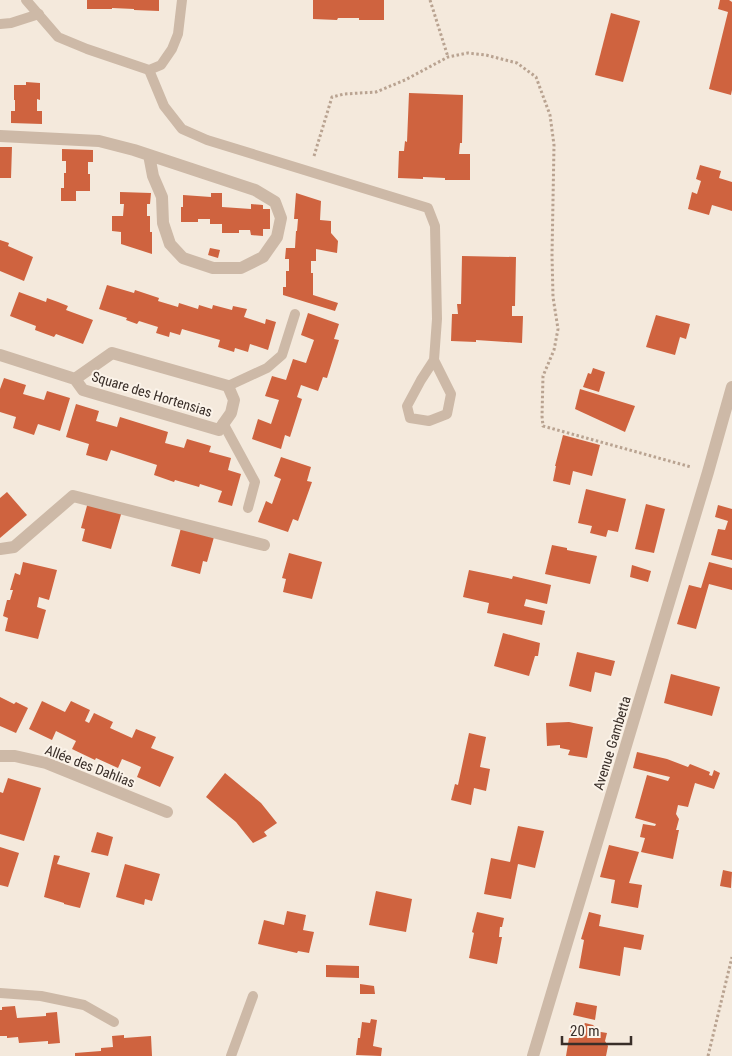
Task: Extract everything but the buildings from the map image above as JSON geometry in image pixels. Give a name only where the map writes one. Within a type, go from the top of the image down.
[{"type":"street","points":[[0,136],[99,141],[149,155],[255,190],[275,202],[281,218],[277,237],[263,257],[241,268],[213,268],[183,258],[170,244],[163,223],[162,197],[153,176],[149,155]]},
{"type":"street","name":"Square des Hortensias","points":[[0,355],[75,379],[83,390],[219,430],[231,413],[234,400],[228,386],[112,353],[75,379]]},
{"type":"street","name":"Avenue Gambetta","points":[[533,1056],[732,387]]},
{"type":"street","points":[[0,549],[14,547],[73,496],[264,545]]},
{"type":"street","name":"Allée des Dahlias","points":[[0,756],[15,756],[46,763],[167,812]]},
{"type":"lane","points":[[26,0],[58,38],[149,70],[161,65],[172,49],[178,34],[182,0]]},
{"type":"lane","points":[[0,24],[11,24],[39,14]]},
{"type":"lane","points":[[149,70],[164,106],[182,129],[206,140],[428,208],[436,226],[437,319],[434,360],[407,406],[410,418],[429,421],[447,414],[451,394],[434,360]]},
{"type":"lane","points":[[228,386],[267,368],[282,355],[295,314]]},
{"type":"lane","points":[[223,424],[255,482],[248,508]]},
{"type":"lane","points":[[0,993],[41,996],[84,1006],[114,1022]]},
{"type":"lane","points":[[231,1056],[253,996]]},
{"type":"path","points":[[430,0],[448,57]]},
{"type":"path","points":[[309,172],[332,97],[344,94],[376,92],[405,80],[448,57],[468,53],[486,55],[517,63],[536,77],[550,115],[554,145],[552,255],[553,297],[558,329],[554,350],[543,376],[543,426],[708,472]]},
{"type":"path","points":[[708,1056],[732,957]]}]
